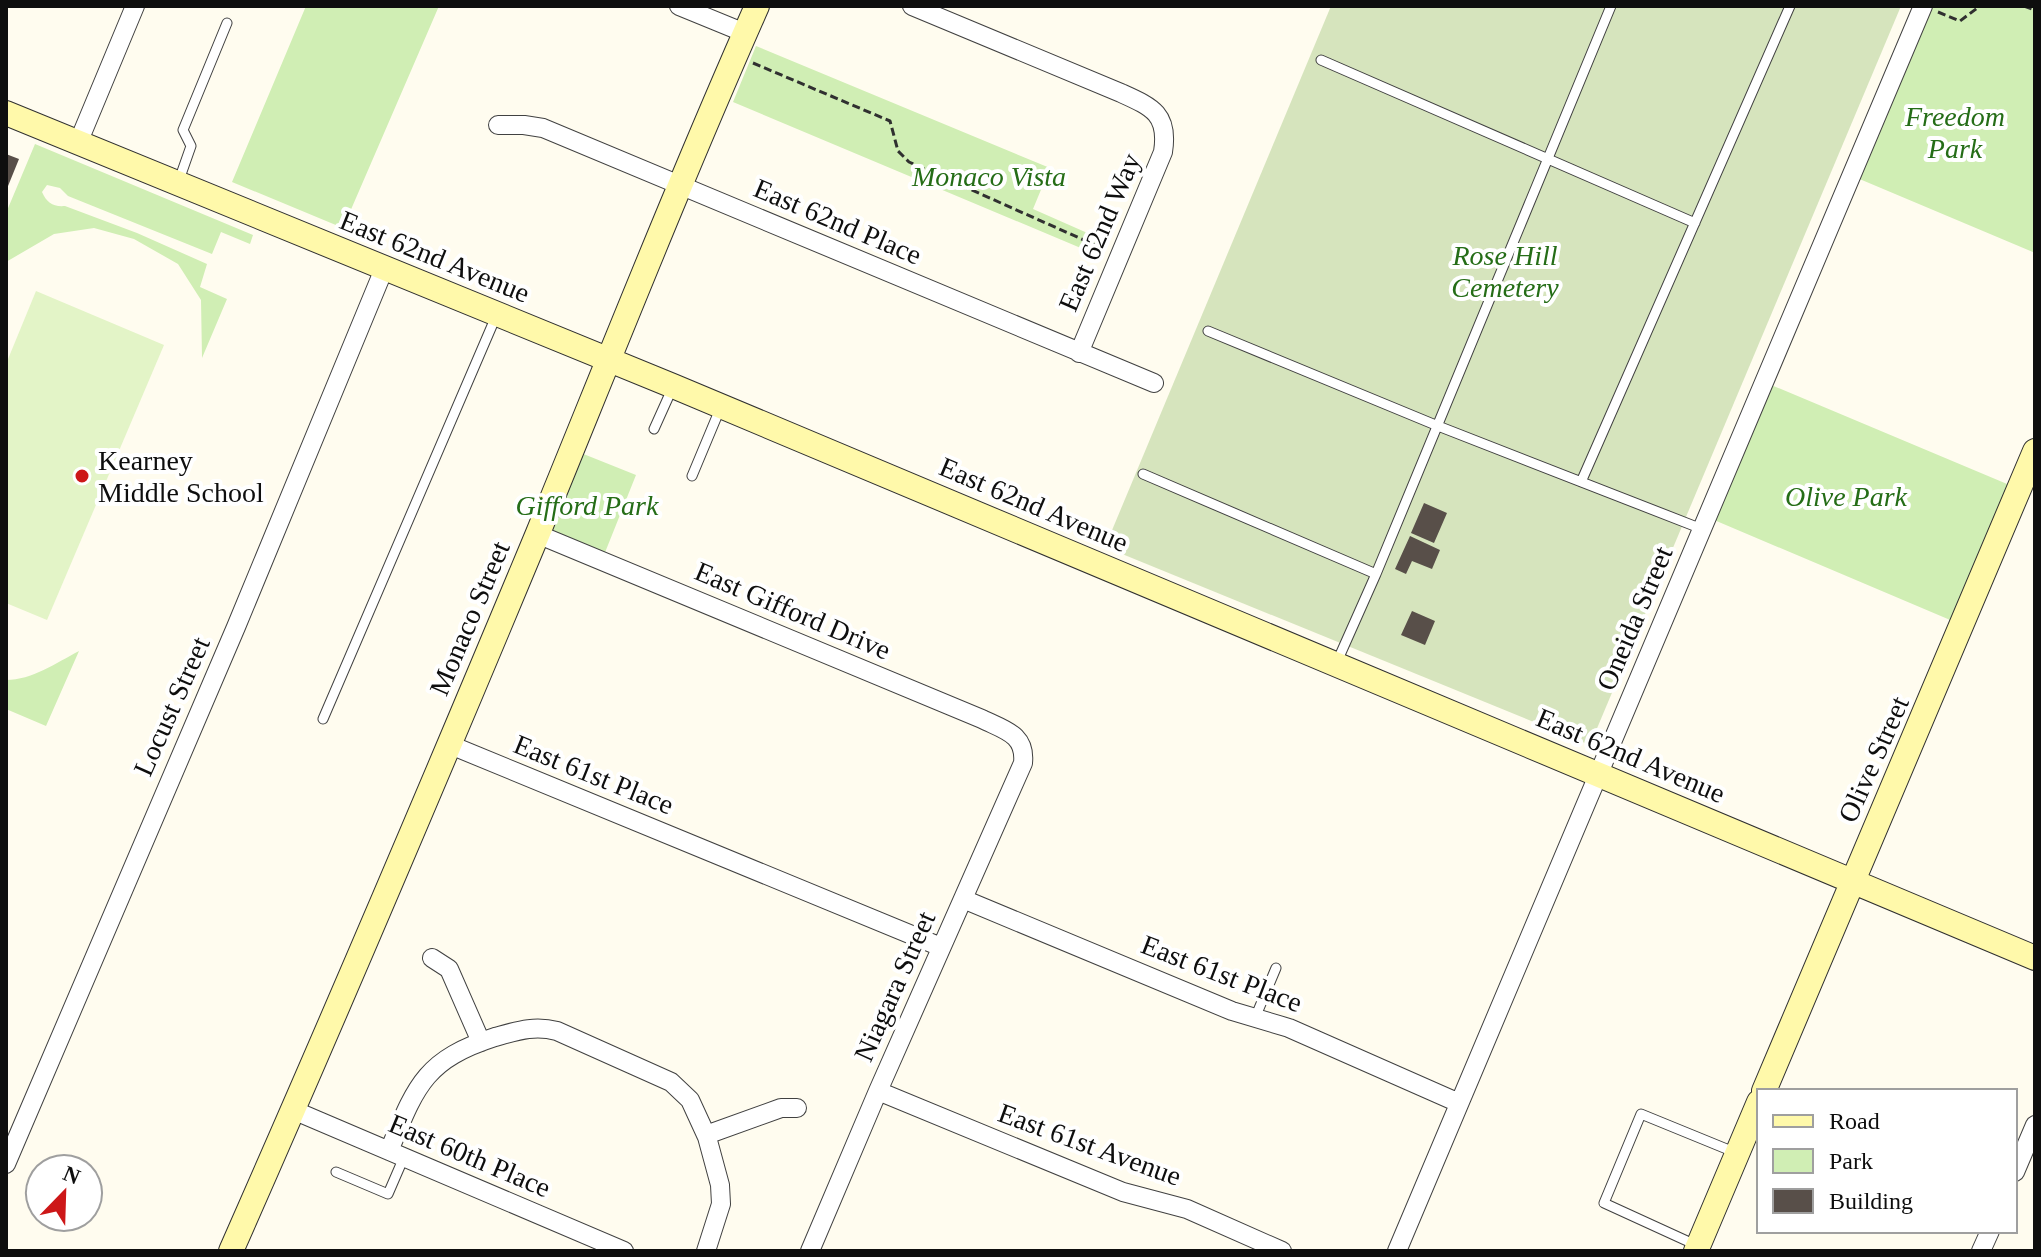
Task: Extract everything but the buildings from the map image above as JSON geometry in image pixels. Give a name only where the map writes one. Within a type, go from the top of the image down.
[{"type":"street","points":[[78,143],[135,6]]},
{"type":"street","points":[[679,6],[745,33]]},
{"type":"street","name":"Monaco Street","points":[[231,1251],[537,534],[679,185],[757,6]]},
{"type":"street","name":"East 62nd Way","points":[[912,6],[1121,93],[1157,113],[1165,130],[1163,152],[1079,353]]},
{"type":"street","name":"Oneida Street","points":[[1397,1251],[1927,7]]},
{"type":"street","name":"East 62nd Avenue","points":[[6,113],[722,406],[2035,958]]},
{"type":"street","name":"East 62nd Place","points":[[498,125],[543,128],[1154,383]]},
{"type":"street","name":"Locust Street","points":[[6,1164],[236,627],[384,269]]},
{"type":"street","name":"Olive Street","points":[[1765,1089],[2035,451]]},
{"type":"street","name":"East Gifford Drive","points":[[537,534],[982,719],[1010,733],[1022,744]]},
{"type":"street","name":"East 61st Place","points":[[448,744],[941,947]]},
{"type":"street","name":"Niagara Street","points":[[810,1251],[1023,763],[1022,744]]},
{"type":"street","name":"East 61st Place","points":[[963,899],[1232,1011],[1289,1028],[1459,1103]]},
{"type":"street","points":[[432,958],[449,969],[481,1042]]},
{"type":"street","points":[[396,1154],[412,1095],[432,1068],[470,1045],[522,1029],[542,1027],[557,1031],[671,1082],[690,1100],[706,1135],[720,1185],[721,1204],[706,1251]]},
{"type":"street","name":"East 61st Avenue","points":[[878,1091],[1123,1192],[1187,1209],[1282,1251]]},
{"type":"street","points":[[1698,1248],[1757,1107]]},
{"type":"street","points":[[706,1135],[781,1108],[797,1108]]},
{"type":"street","name":"East 60th Place","points":[[293,1110],[624,1251]]},
{"type":"street","points":[[2017,1167],[2035,1125]]},
{"type":"lane","points":[[1336,664],[1611,6]]},
{"type":"lane","points":[[1581,482],[1790,6]]},
{"type":"lane","points":[[178,183],[191,146],[183,130],[227,23]]},
{"type":"lane","points":[[1321,60],[1695,223]]},
{"type":"lane","points":[[323,719],[497,314]]},
{"type":"lane","points":[[1208,331],[1438,426],[1702,529]]},
{"type":"lane","points":[[654,429],[673,386]]},
{"type":"lane","points":[[692,476],[722,406]]},
{"type":"lane","points":[[1143,474],[1376,574]]},
{"type":"lane","points":[[1255,1018],[1276,968]]},
{"type":"lane","points":[[1698,1248],[1604,1203],[1641,1114],[1737,1153]]},
{"type":"lane","points":[[336,1172],[388,1194],[396,1154]]},
{"type":"path","points":[[1927,7],[1960,21],[1980,6]]},
{"type":"path","points":[[2024,6],[2035,10]]},
{"type":"path","points":[[735,56],[890,121],[898,151],[909,162],[1118,255]]},
{"type":"green space","points":[[306,6],[439,6],[343,228],[232,182]]},
{"type":"green space","name":"Rose Hill Cemetery","points":[[1331,6],[1901,6],[1590,745],[1105,547]]},
{"type":"green space","name":"Freedom Park","points":[[1923,6],[2035,6],[2035,253],[1850,175]]},
{"type":"green space","name":"Monaco Vista","points":[[756,46],[1050,168],[1033,209],[1101,239],[1095,254],[733,102]]},
{"type":"green space","points":[[35,144],[253,235],[250,244],[221,232],[212,254],[68,196],[60,188],[47,185],[42,192],[54,205],[65,206],[137,233],[207,264],[200,287],[227,299],[202,358],[201,300],[178,264],[134,239],[94,228],[54,234],[6,262],[6,213]]},
{"type":"green space","points":[[36,291],[164,345],[47,620],[6,603],[6,364]]},
{"type":"green space","name":"Olive Park","points":[[1764,382],[2019,489],[1962,625],[1707,517]]},
{"type":"green space","name":"Gifford Park","points":[[571,449],[636,475],[602,560],[537,534]]},
{"type":"green space","points":[[79,651],[46,726],[6,709],[6,680],[34,674]]},
{"type":"place","name":"Kearney Middle School","points":[[82,476]]}]
